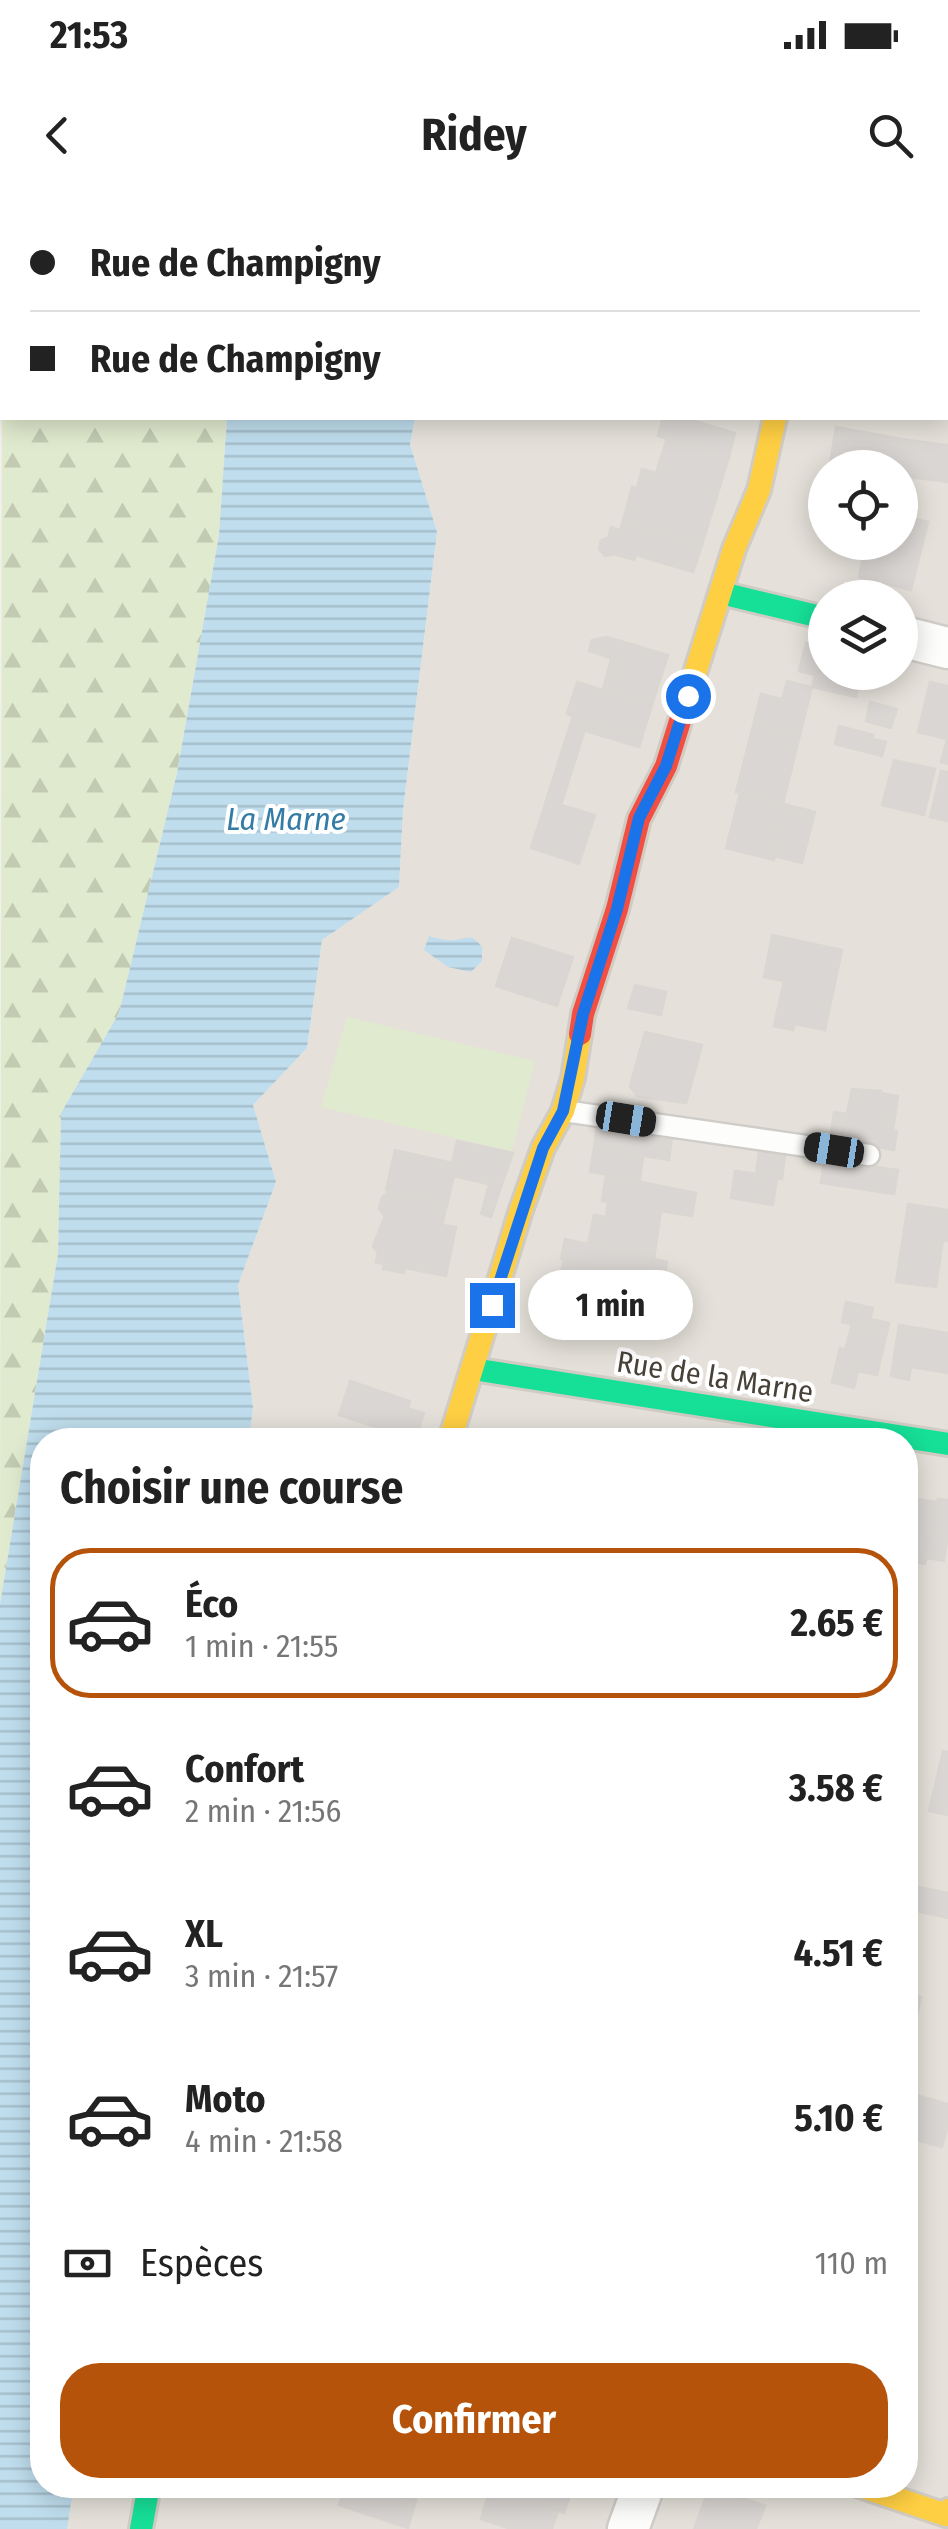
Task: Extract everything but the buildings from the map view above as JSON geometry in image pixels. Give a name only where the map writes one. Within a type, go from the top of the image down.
[{"type":"street","points":[[454,1428],[537,1164],[563,1111],[583,1014],[617,909],[639,818],[666,766],[720,592],[759,490],[775,420]]},
{"type":"street","points":[[720,592],[808,614]]},
{"type":"street","points":[[918,640],[948,648]]},
{"type":"street","name":"Rue de la Marne","points":[[473,1369],[847,1428]]},
{"type":"street","name":"Rue de la Marne","points":[[918,1439],[948,1444]]},
{"type":"street","points":[[142,2529],[147,2498]]},
{"type":"street","points":[[628,2529],[639,2498]]},
{"type":"street","points":[[899,2498],[947,2513]]},
{"type":"lane","points":[[563,1111],[869,1156]]},
{"type":"shaded area","points":[[415,420],[948,420],[948,2529],[67,2529],[72,2498],[918,2498],[918,1428],[250,1428],[253,1407],[238,1285],[276,1182],[253,1105],[307,1048],[322,940],[399,887],[403,810],[437,532],[410,444]]},
{"type":"green space","points":[[2,420],[227,420],[219,535],[177,773],[119,1013],[61,1113],[58,1254],[0,1604]]},
{"type":"green space","points":[[347,1017],[535,1061],[512,1151],[321,1107]]},
{"type":"water","name":"La Marne","points":[[227,420],[415,420],[410,444],[437,532],[403,810],[399,887],[322,940],[307,1048],[253,1105],[276,1182],[238,1285],[253,1407],[250,1428],[30,1428],[30,2498],[72,2498],[67,2529],[0,2529],[0,1604],[58,1254],[61,1113],[119,1013],[177,773],[219,535]]},
{"type":"water","points":[[429,936],[448,940],[472,938],[482,947],[482,961],[471,972],[448,967],[424,950]]},
{"type":"traffic: fast","points":[[721,593],[808,614]]},
{"type":"traffic: fast","points":[[473,1369],[847,1428]]},
{"type":"traffic: fast","points":[[918,1439],[948,1444]]},
{"type":"traffic: fast","points":[[141,2529],[147,2498]]},
{"type":"traffic: slow","points":[[685,705],[734,549],[759,490],[775,420]]},
{"type":"traffic: slow","points":[[454,1428],[521,1210],[543,1148],[563,1111],[580,1034]]},
{"type":"traffic: slow","points":[[896,2498],[946,2515],[948,2510]]},
{"type":"traffic: jam","points":[[580,1034],[639,819],[666,766],[685,705]]},
{"type":"route","points":[[492,1305],[543,1148],[563,1111],[583,1014],[617,909],[639,818],[666,766],[688,696]]}]
